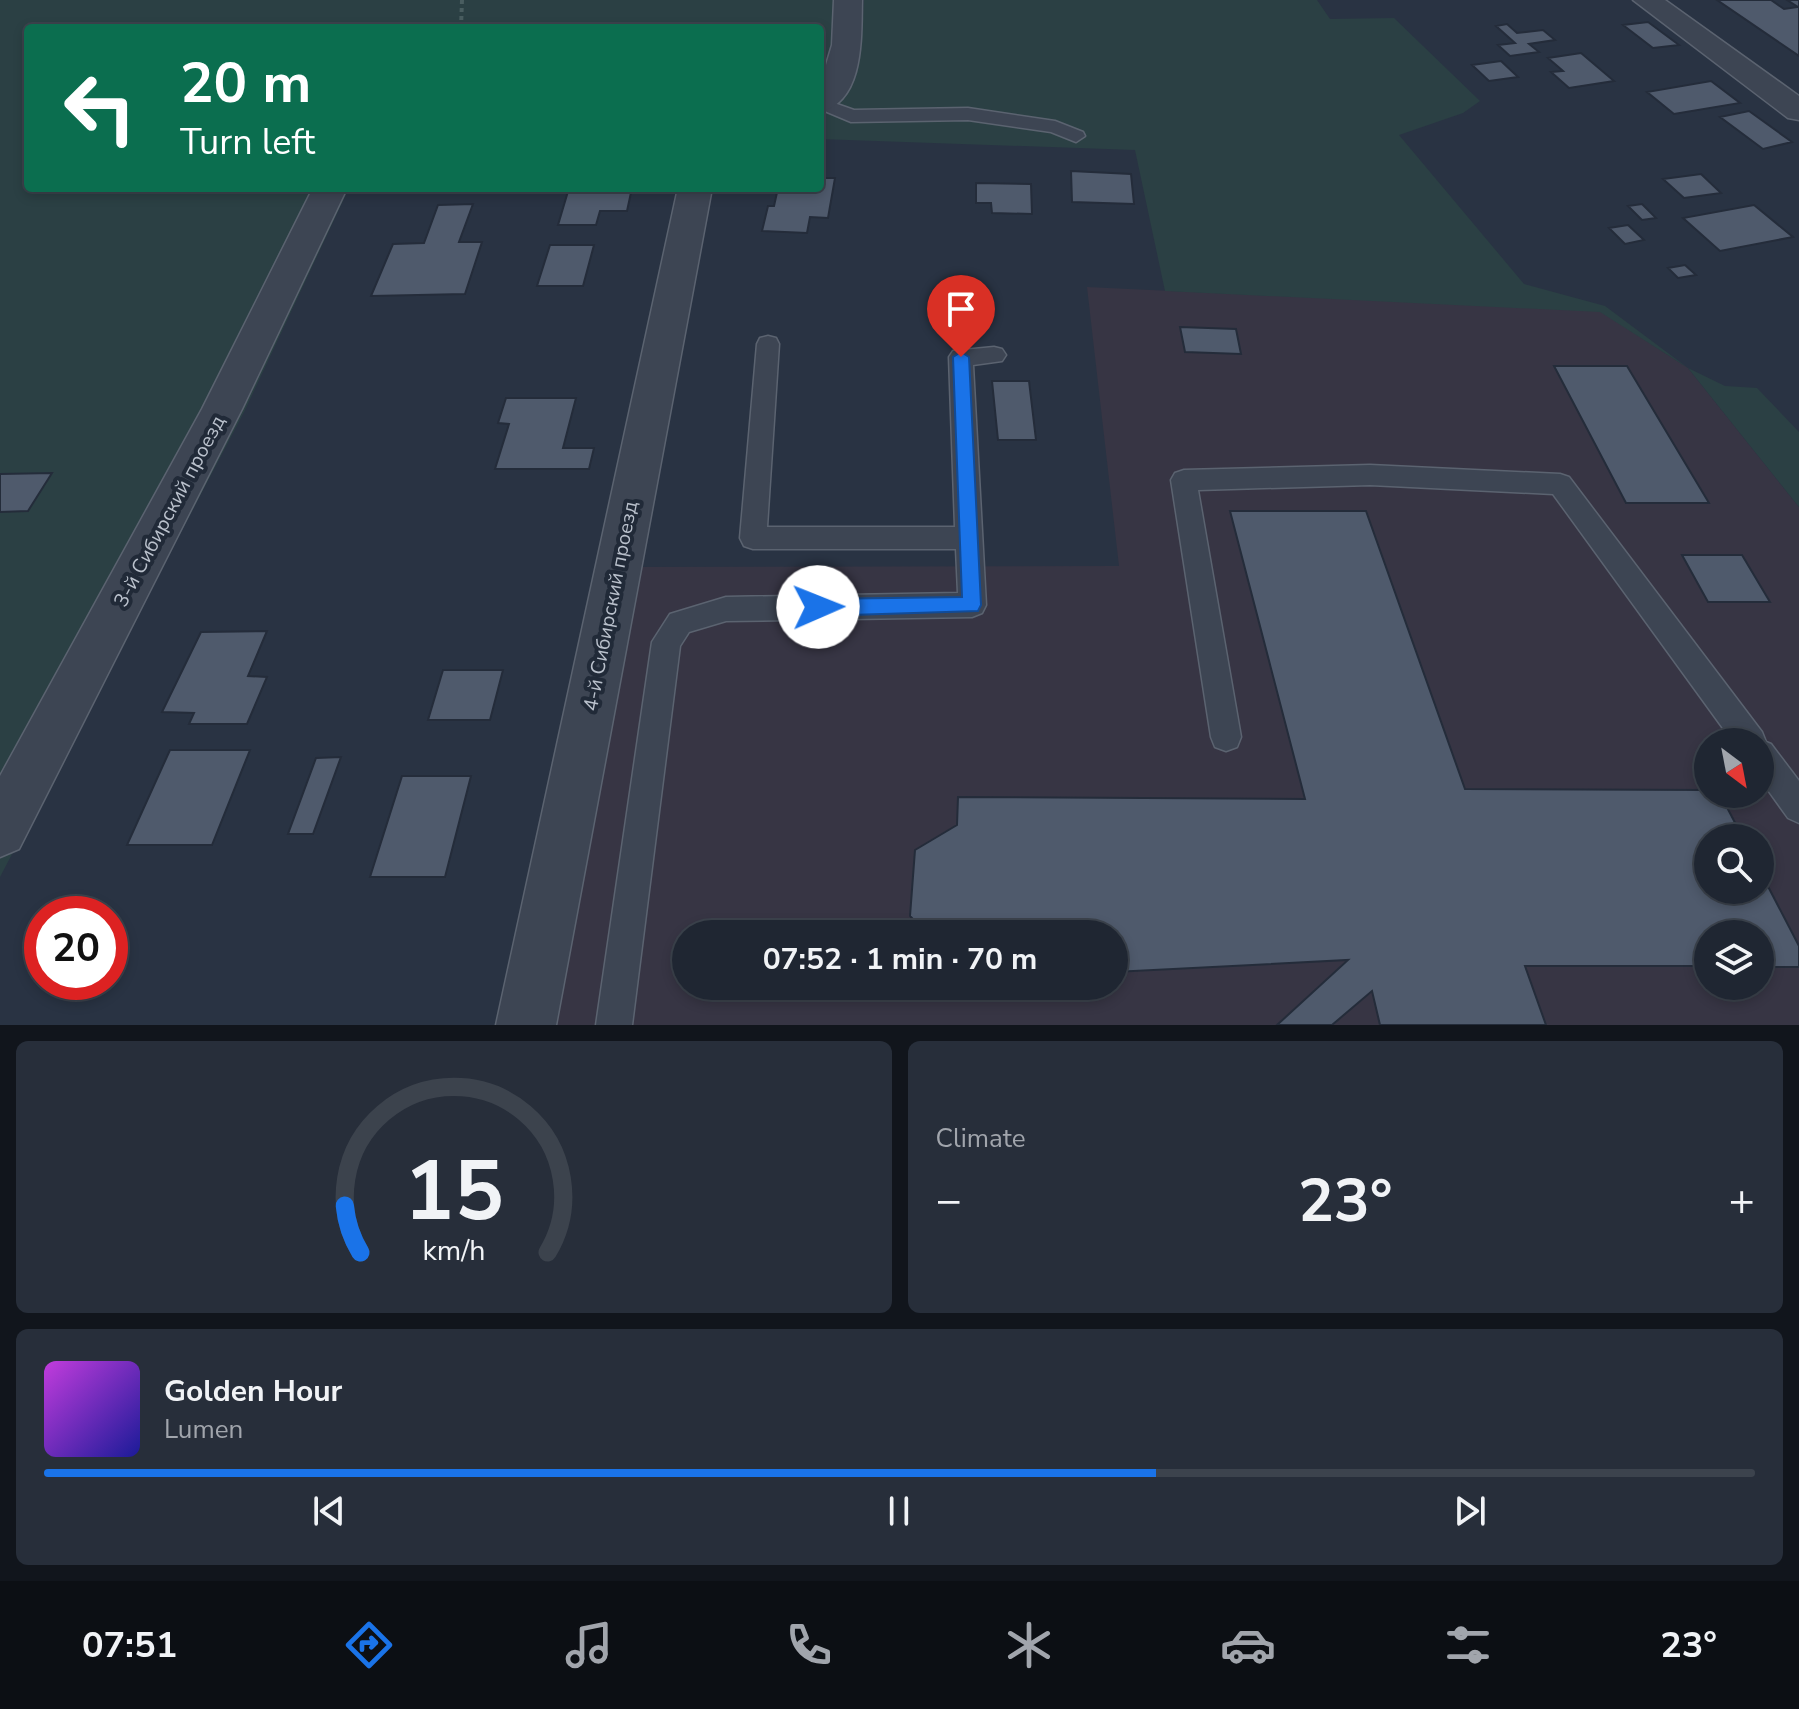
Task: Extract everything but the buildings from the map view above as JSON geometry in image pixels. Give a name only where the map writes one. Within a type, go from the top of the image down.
[{"type":"street","points":[[824,99],[838,83],[846,45],[848,0]]},
{"type":"street","points":[[1647,0],[1799,111]]},
{"type":"street","name":"3-й Сибирский проезд","points":[[0,830],[222,409],[328,192]]},
{"type":"street","name":"4-й Сибирский проезд","points":[[526,1025],[694,192]]},
{"type":"lane","points":[[824,105],[851,116],[968,114],[1055,127],[1076,136]]},
{"type":"lane","points":[[768,344],[753,538],[969,538]]},
{"type":"lane","points":[[614,1025],[666,642],[680,623],[726,609],[972,605],[961,357],[994,355]]},
{"type":"lane","points":[[1226,737],[1184,480],[1370,475],[1560,484],[1741,728]]},
{"type":"lane","points":[[1774,773],[1799,807]]},
{"type":"path","points":[[461,24],[462,0]]},
{"type":"shaded area","points":[[1087,287],[1600,311],[1688,368],[1799,507],[1799,1025],[545,1025],[631,567],[1119,566]]},
{"type":"green space","points":[[0,0],[836,0],[832,45],[824,70],[824,24],[24,24],[24,192],[347,192],[244,412],[0,877]]},
{"type":"green space","points":[[864,0],[1317,0],[1330,19],[1394,18],[1480,101],[1463,113],[1399,135],[1524,284],[1605,306],[1688,368],[1600,312],[1165,291],[1135,150],[824,139],[824,109],[835,102],[853,78],[862,32]]},
{"type":"green space","points":[[1688,368],[1725,386],[1757,388],[1799,432],[1799,507]]},
{"type":"route","points":[[818,607],[972,605],[961,357]]}]
